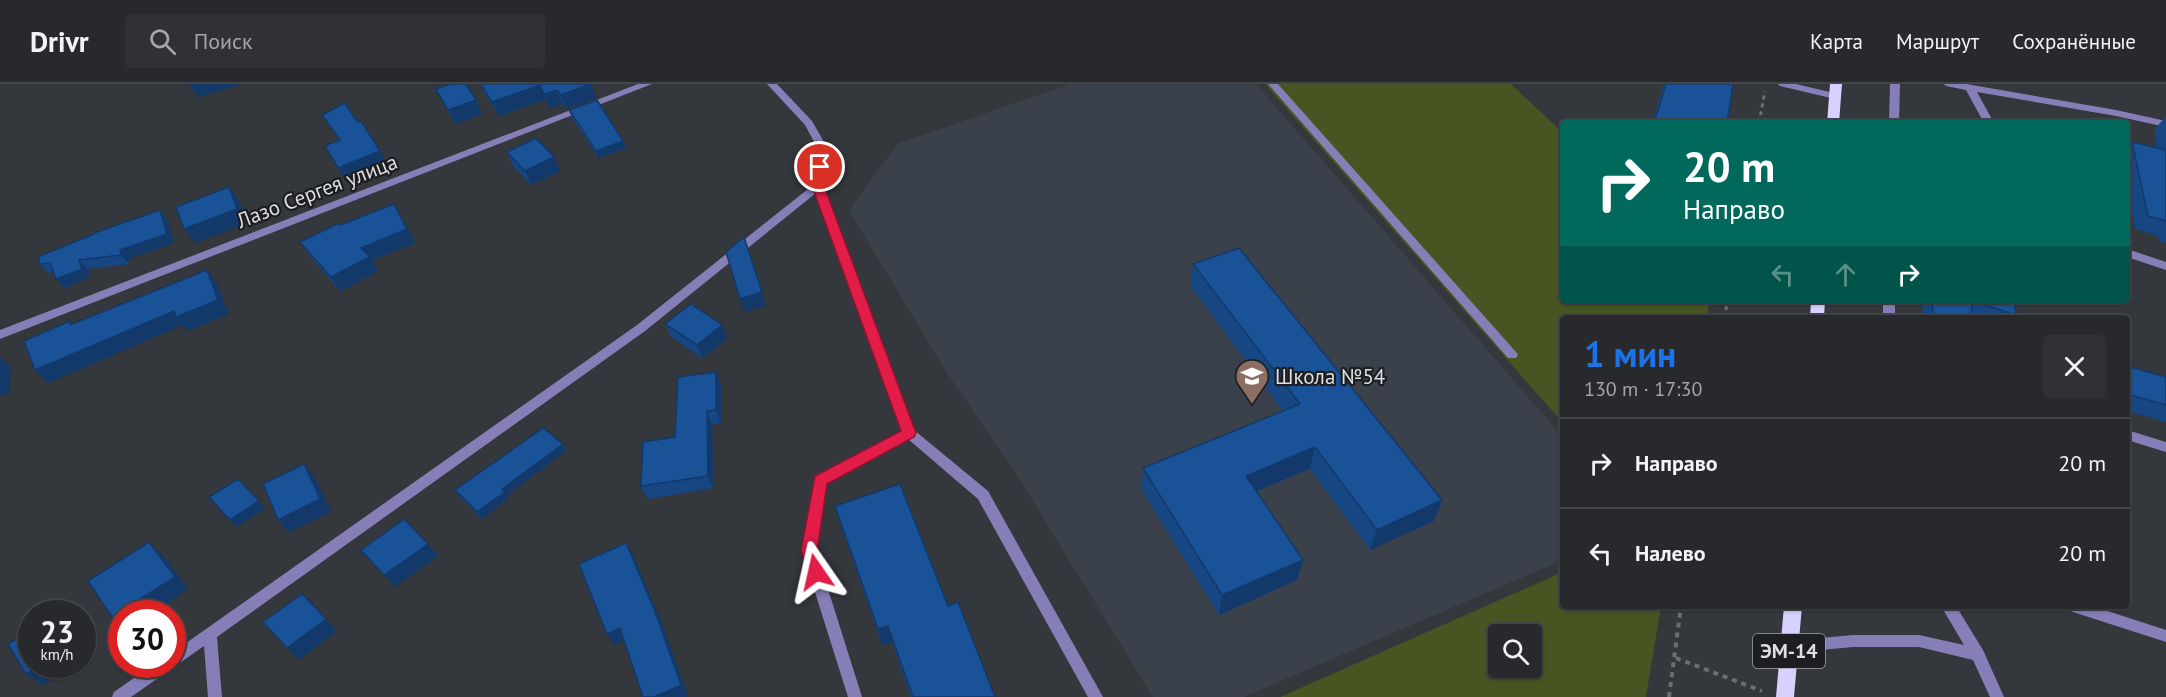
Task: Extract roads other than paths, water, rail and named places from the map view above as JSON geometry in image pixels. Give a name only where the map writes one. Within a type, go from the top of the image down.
[{"type":"main road","points":[[1833,120],[1836,90]]},
{"type":"main road","name":"ЭМ-14","points":[[1785,697],[1793,609]]},
{"type":"street","name":"Лазо Сергея улица","points":[[0,335],[647,84]]},
{"type":"street","points":[[772,84],[809,123],[823,149],[818,186],[909,433],[983,495],[1096,697]]},
{"type":"street","points":[[1273,84],[1512,356]]},
{"type":"street","points":[[1783,84],[1836,90]]},
{"type":"street","points":[[1894,120],[1895,84]]},
{"type":"street","points":[[1949,84],[2116,112],[2166,124]]},
{"type":"street","points":[[1970,88],[1987,120]]},
{"type":"street","points":[[186,651],[641,328],[818,186]]},
{"type":"street","points":[[2130,254],[2166,266]]},
{"type":"street","points":[[855,697],[809,551],[820,480],[909,433]]},
{"type":"street","points":[[2130,436],[2166,447]]},
{"type":"street","points":[[1950,609],[1978,655],[1997,697]]},
{"type":"street","points":[[2082,609],[2166,636]]},
{"type":"street","points":[[210,635],[215,697]]},
{"type":"street","points":[[1789,647],[1853,641],[1919,640],[1978,655]]},
{"type":"street","points":[[119,697],[147,678]]},
{"type":"place","name":"Школа №54","points":[[1252,405]]}]
